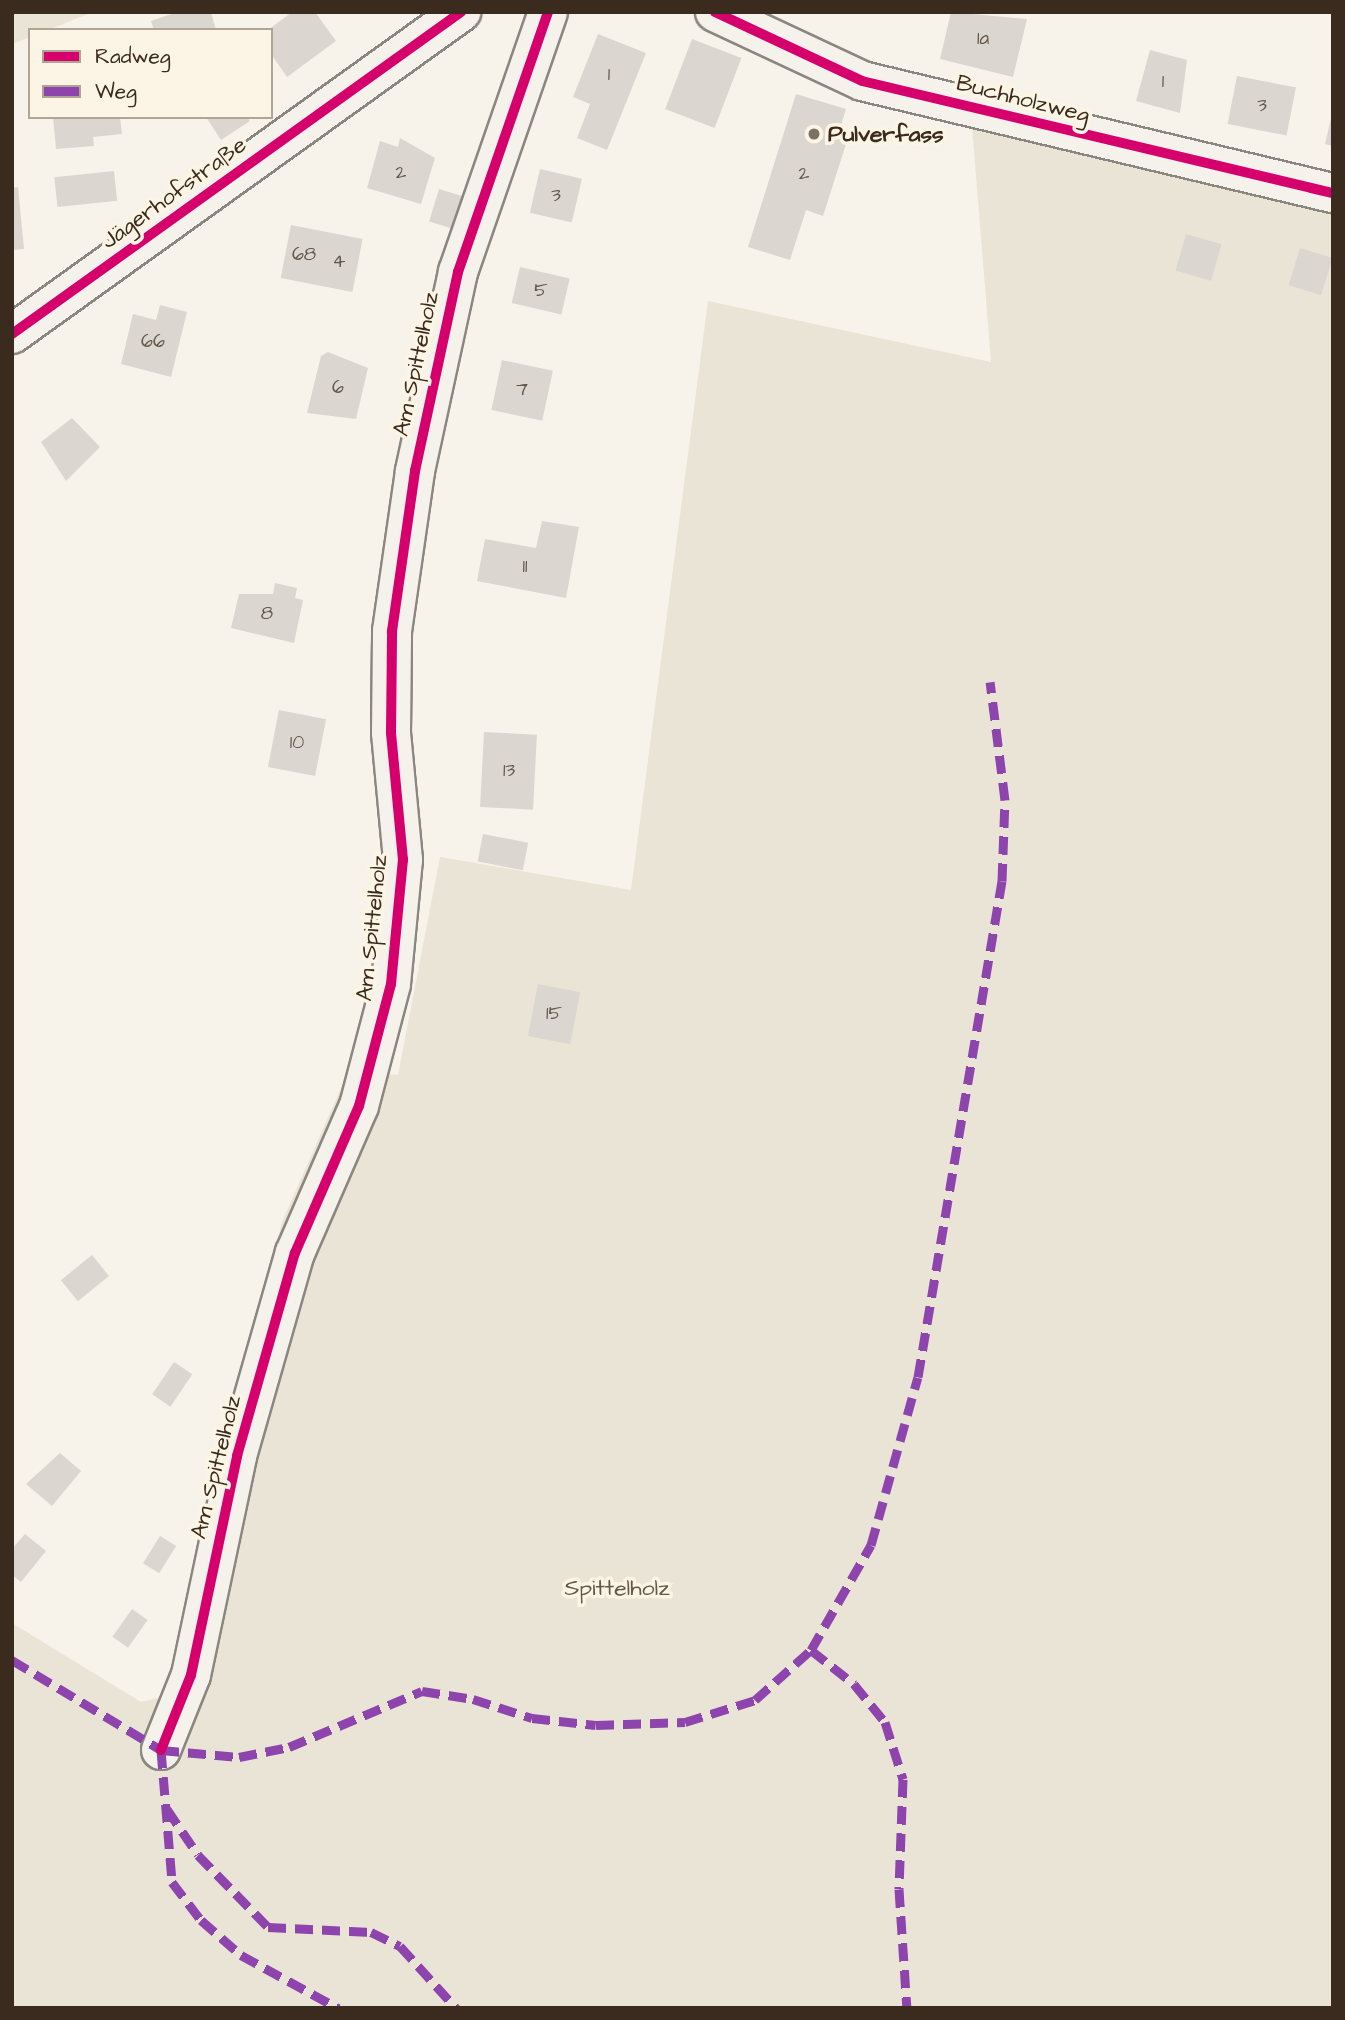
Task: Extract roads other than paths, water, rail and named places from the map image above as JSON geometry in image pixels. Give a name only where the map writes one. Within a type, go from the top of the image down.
[{"type":"street","name":"Jägerhofstraße","points":[[12,334],[461,12]]},
{"type":"street","name":"Am Spittelholz","points":[[161,1750],[191,1675],[237,1456],[295,1253],[359,1106],[391,984],[403,860],[391,733],[392,631],[415,471],[458,272],[548,12]]},
{"type":"street","name":"Buchholzweg","points":[[715,12],[862,81],[1333,193]]},
{"type":"place","name":"Pulverfass","points":[[814,134]]},
{"type":"park label","name":"Spittelholz","points":[[617,1588]]}]
